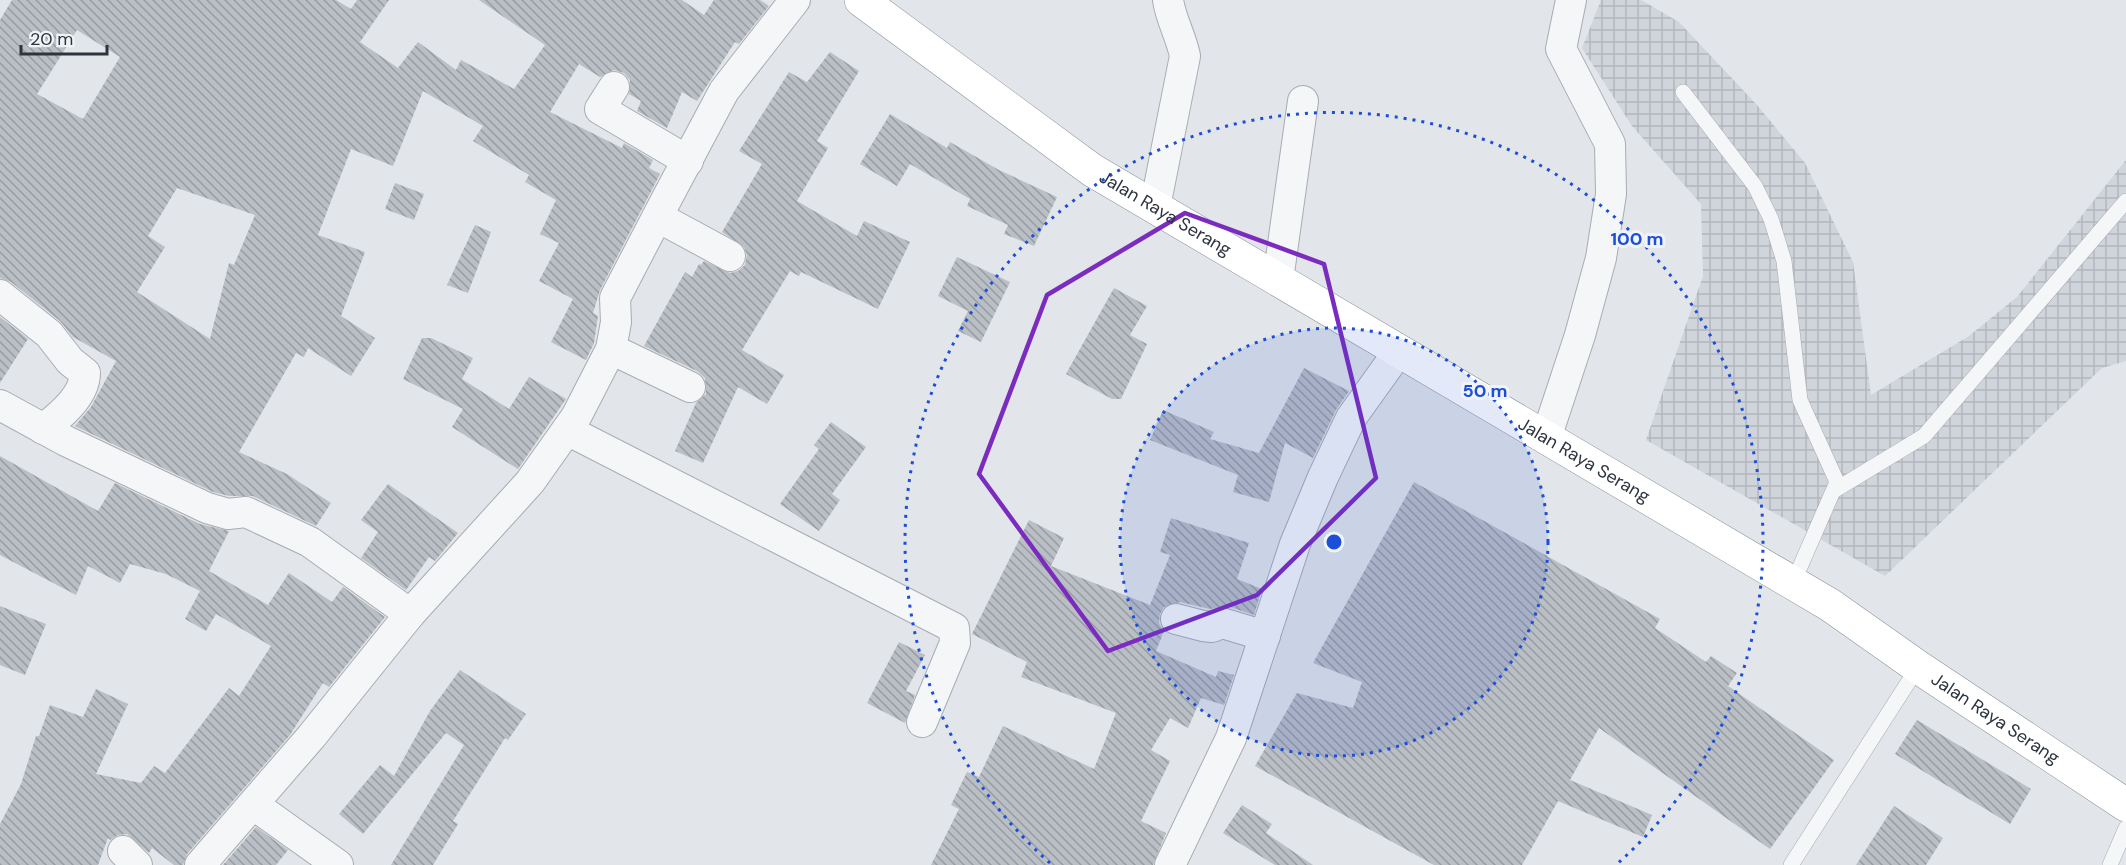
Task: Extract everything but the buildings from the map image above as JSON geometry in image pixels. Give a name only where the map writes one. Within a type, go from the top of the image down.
[{"type":"highway","name":"Jalan Raya Serang","points":[[861,0],[1092,170],[1830,605],[1918,667],[2126,806]]},
{"type":"street","points":[[200,865],[254,805],[410,614],[530,482],[567,430],[592,388],[611,349],[616,322],[615,298],[724,91],[795,0]]},
{"type":"street","points":[[1155,207],[1185,56],[1182,39],[1171,19],[1167,0]]},
{"type":"street","points":[[1546,438],[1580,335],[1601,258],[1611,194],[1610,144],[1561,49],[1571,0]]},
{"type":"street","points":[[614,87],[600,109],[688,161]]},
{"type":"street","points":[[1278,280],[1303,101]]},
{"type":"street","points":[[658,217],[730,256]]},
{"type":"street","points":[[0,295],[49,334],[70,361],[85,373],[83,385],[61,416],[43,429]]},
{"type":"street","points":[[611,349],[690,387]]},
{"type":"street","points":[[1170,865],[1231,738],[1295,544],[1323,477],[1351,418],[1398,351]]},
{"type":"street","points":[[0,405],[43,429],[207,508],[228,514],[246,512],[310,542],[410,614]]},
{"type":"street","points":[[567,430],[954,628],[955,643],[922,722]]},
{"type":"street","points":[[1176,619],[1212,627],[1222,623],[1265,636]]},
{"type":"street","points":[[254,805],[338,865]]},
{"type":"lane","points":[[1683,92],[1755,186],[1771,219],[1784,261],[1800,400],[1834,471],[1835,490],[1793,583]]},
{"type":"lane","points":[[1835,490],[1924,436],[2126,201]]},
{"type":"lane","points":[[1791,865],[1918,667]]},
{"type":"lane","points":[[2110,865],[2126,828]]},
{"type":"highlighted area","points":[[1185,213],[1324,264],[1376,478],[1257,595],[1108,651],[979,474],[1047,295]]},
{"type":"shaded area","points":[[1601,0],[1641,0],[1679,22],[1757,105],[1805,163],[1853,262],[1871,395],[1969,336],[2017,297],[2126,160],[2126,361],[2102,368],[1885,576],[1646,440],[1703,276],[1701,204],[1632,126],[1582,48]]}]
